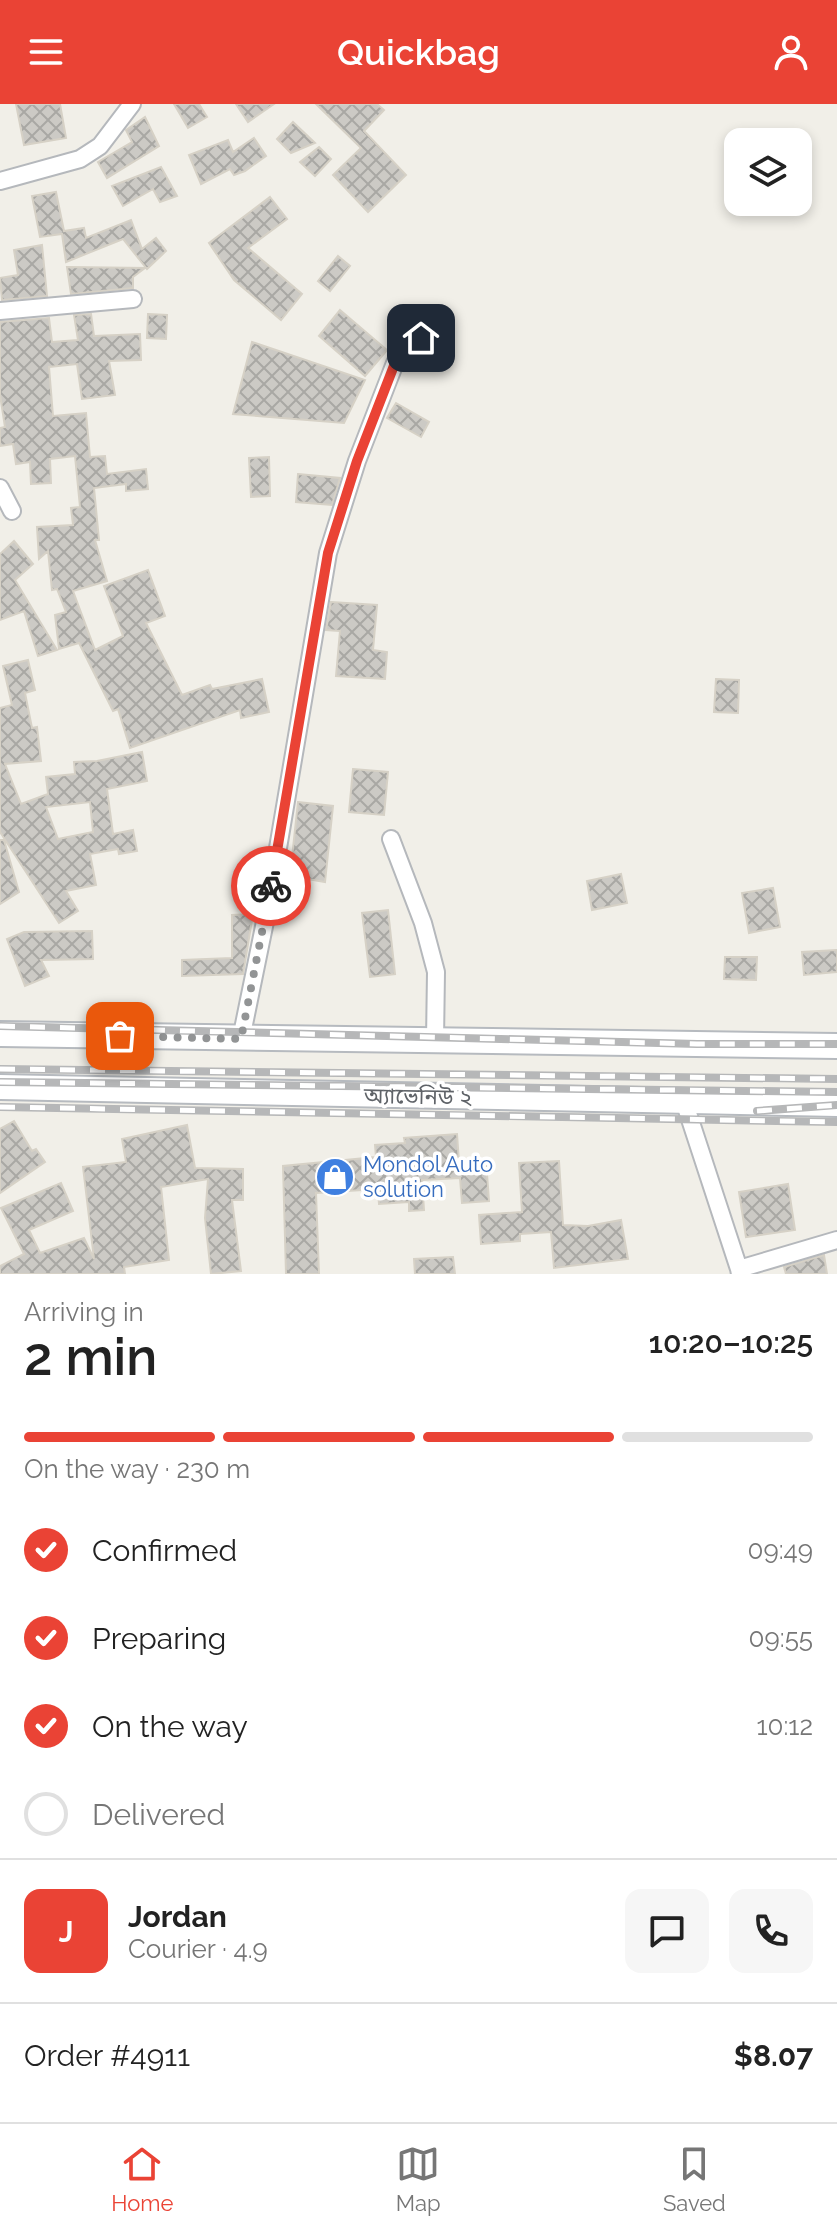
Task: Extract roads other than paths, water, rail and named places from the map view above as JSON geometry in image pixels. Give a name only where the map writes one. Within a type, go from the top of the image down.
[{"type":"main road","points":[[0,1034],[837,1046]]},
{"type":"main road","name":"অ্যাভেনিউ ২","points":[[0,1087],[837,1104]]},
{"type":"street","points":[[0,181],[80,159],[100,146],[132,104]]},
{"type":"street","points":[[0,311],[133,299]]},
{"type":"street","points":[[241,1039],[268,907],[328,553],[357,461],[395,363],[421,338]]},
{"type":"street","points":[[0,488],[12,511]]},
{"type":"street","points":[[391,839],[423,923],[436,972],[435,1040]]},
{"type":"street","points":[[684,1101],[739,1271],[837,1240]]},
{"type":"railway","points":[[0,1026],[697,1044],[837,1044]]},
{"type":"railway","points":[[0,1069],[837,1079]]},
{"type":"railway","points":[[0,1082],[837,1092]]},
{"type":"railway","points":[[757,1111],[837,1105]]},
{"type":"railway","points":[[0,1107],[837,1122]]},
{"type":"place","name":"Mondol Auto solution","points":[[335,1177]]}]
